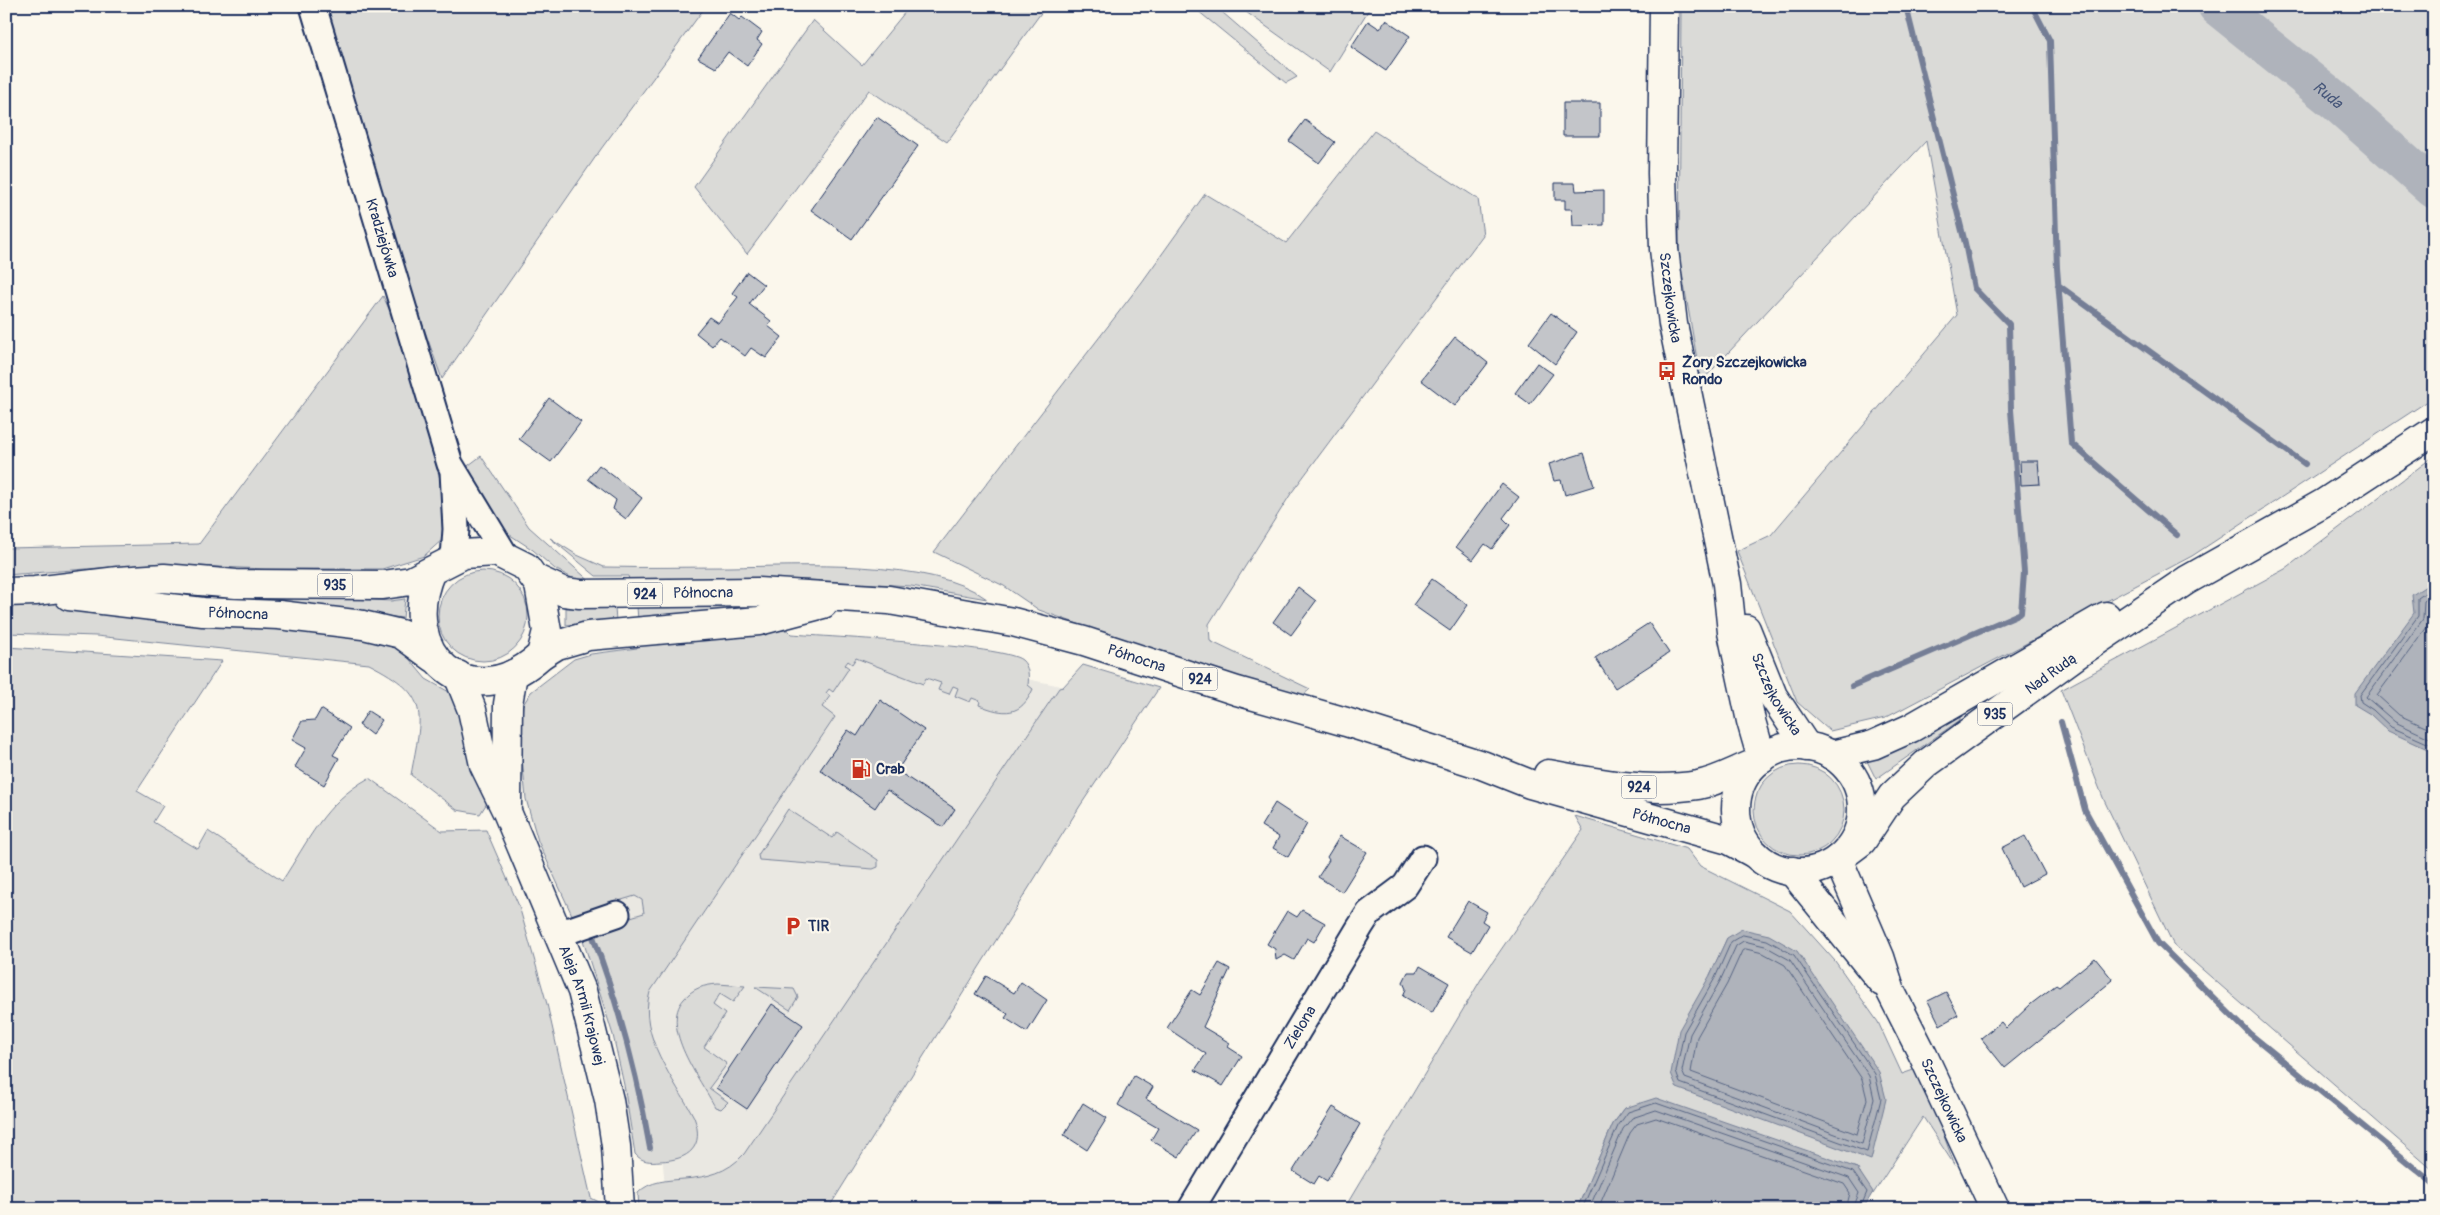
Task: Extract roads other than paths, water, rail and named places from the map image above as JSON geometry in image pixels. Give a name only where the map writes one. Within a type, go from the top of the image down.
[{"type":"main road","name":"Szczejkowicka","points":[[1664,6],[1662,173],[1666,267],[1677,351],[1727,584],[1732,632],[1759,761]]},
{"type":"main road","name":"Nad Rudą","points":[[1838,859],[1862,841],[1892,796],[1926,764],[2079,653],[2188,580],[2324,503],[2434,431]]},
{"type":"main road","name":"924","points":[[443,564],[476,552],[496,552],[526,567],[536,579]]},
{"type":"main road","name":"Północna","points":[[35,592],[118,581],[164,578],[236,584],[374,586],[410,581],[443,564]]},
{"type":"main road","points":[[434,658],[427,645],[423,610],[426,582],[443,564]]},
{"type":"main road","name":"Północna","points":[[536,579],[564,592],[580,594],[758,592],[911,603],[1048,631],[1482,765],[1530,784],[1729,840],[1755,854]]},
{"type":"main road","points":[[536,579],[546,621],[547,637],[541,655]]},
{"type":"main road","name":"Nad Rudą","points":[[1819,751],[1874,745],[1953,705],[2084,627],[2188,580]]},
{"type":"main road","name":"Szczejkowicka","points":[[1727,584],[1773,696],[1819,751]]},
{"type":"main road","name":"Północna","points":[[6,592],[35,592],[203,612],[279,615],[362,625],[401,634],[434,658]]},
{"type":"main road","name":"Północna","points":[[541,655],[557,645],[588,636],[758,621],[842,598]]},
{"type":"main road","name":"924","points":[[434,658],[458,676],[486,681],[513,674],[541,655]]},
{"type":"main road","name":"Aleja Armii Krajowej","points":[[507,812],[508,704],[513,674]]},
{"type":"main road","name":"Aleja Armii Krajowej","points":[[458,676],[472,710],[484,766],[507,812],[582,991],[609,1100],[616,1146],[620,1209]]},
{"type":"main road","name":"924","points":[[1785,748],[1819,751],[1841,762],[1853,776],[1859,790],[1862,805],[1855,839],[1838,859],[1821,868],[1792,872],[1772,866],[1755,854],[1741,833],[1737,809],[1741,785],[1759,761],[1785,748]]},
{"type":"main road","name":"Północna","points":[[1482,765],[1653,788],[1699,785],[1759,761]]},
{"type":"main road","name":"Szczejkowicka","points":[[1838,859],[1880,957],[1891,992],[1924,1055],[1995,1209]]},
{"type":"main road","name":"Szczejkowicka","points":[[1792,872],[1891,992]]},
{"type":"street","name":"Kradziejówka","points":[[313,6],[452,471],[456,529],[443,564]]},
{"type":"street","name":"Kradziejówka","points":[[452,471],[471,495],[505,555]]},
{"type":"street","name":"Zielona","points":[[1191,1209],[1360,927],[1370,913],[1405,886],[1423,858]]},
{"type":"street","points":[[559,934],[617,914]]},
{"type":"water","points":[[2434,581],[2434,752],[2388,731],[2370,714],[2355,705],[2355,693],[2414,613],[2412,595]]},
{"type":"water","points":[[1742,929],[1769,935],[1797,951],[1879,1072],[1886,1099],[1871,1160],[1677,1088],[1671,1073],[1679,1030],[1710,975],[1727,938]]},
{"type":"water","points":[[1656,1098],[1857,1168],[1873,1192],[1863,1209],[1577,1209],[1613,1124],[1625,1108]]},
{"type":"waterway","points":[[1852,686],[2021,613],[2024,572],[2011,410],[2009,324],[1974,288],[1965,243],[1906,6]]},
{"type":"waterway","points":[[2032,6],[2050,41],[2057,268],[2071,443],[2177,535]]},
{"type":"waterway","name":"Ruda","points":[[2217,6],[2335,101],[2434,189]]},
{"type":"waterway","points":[[2058,285],[2305,464]]},
{"type":"waterway","points":[[2061,722],[2085,810],[2158,943],[2249,1033],[2434,1184]]},
{"type":"waterway","points":[[592,934],[611,987],[626,1040],[650,1148]]},
{"type":"place","name":"Żory Szczejkowicka Rondo","points":[[1667,371]]},
{"type":"place","name":"Crab","points":[[861,769]]},
{"type":"place","name":"TIR","points":[[793,926]]}]
